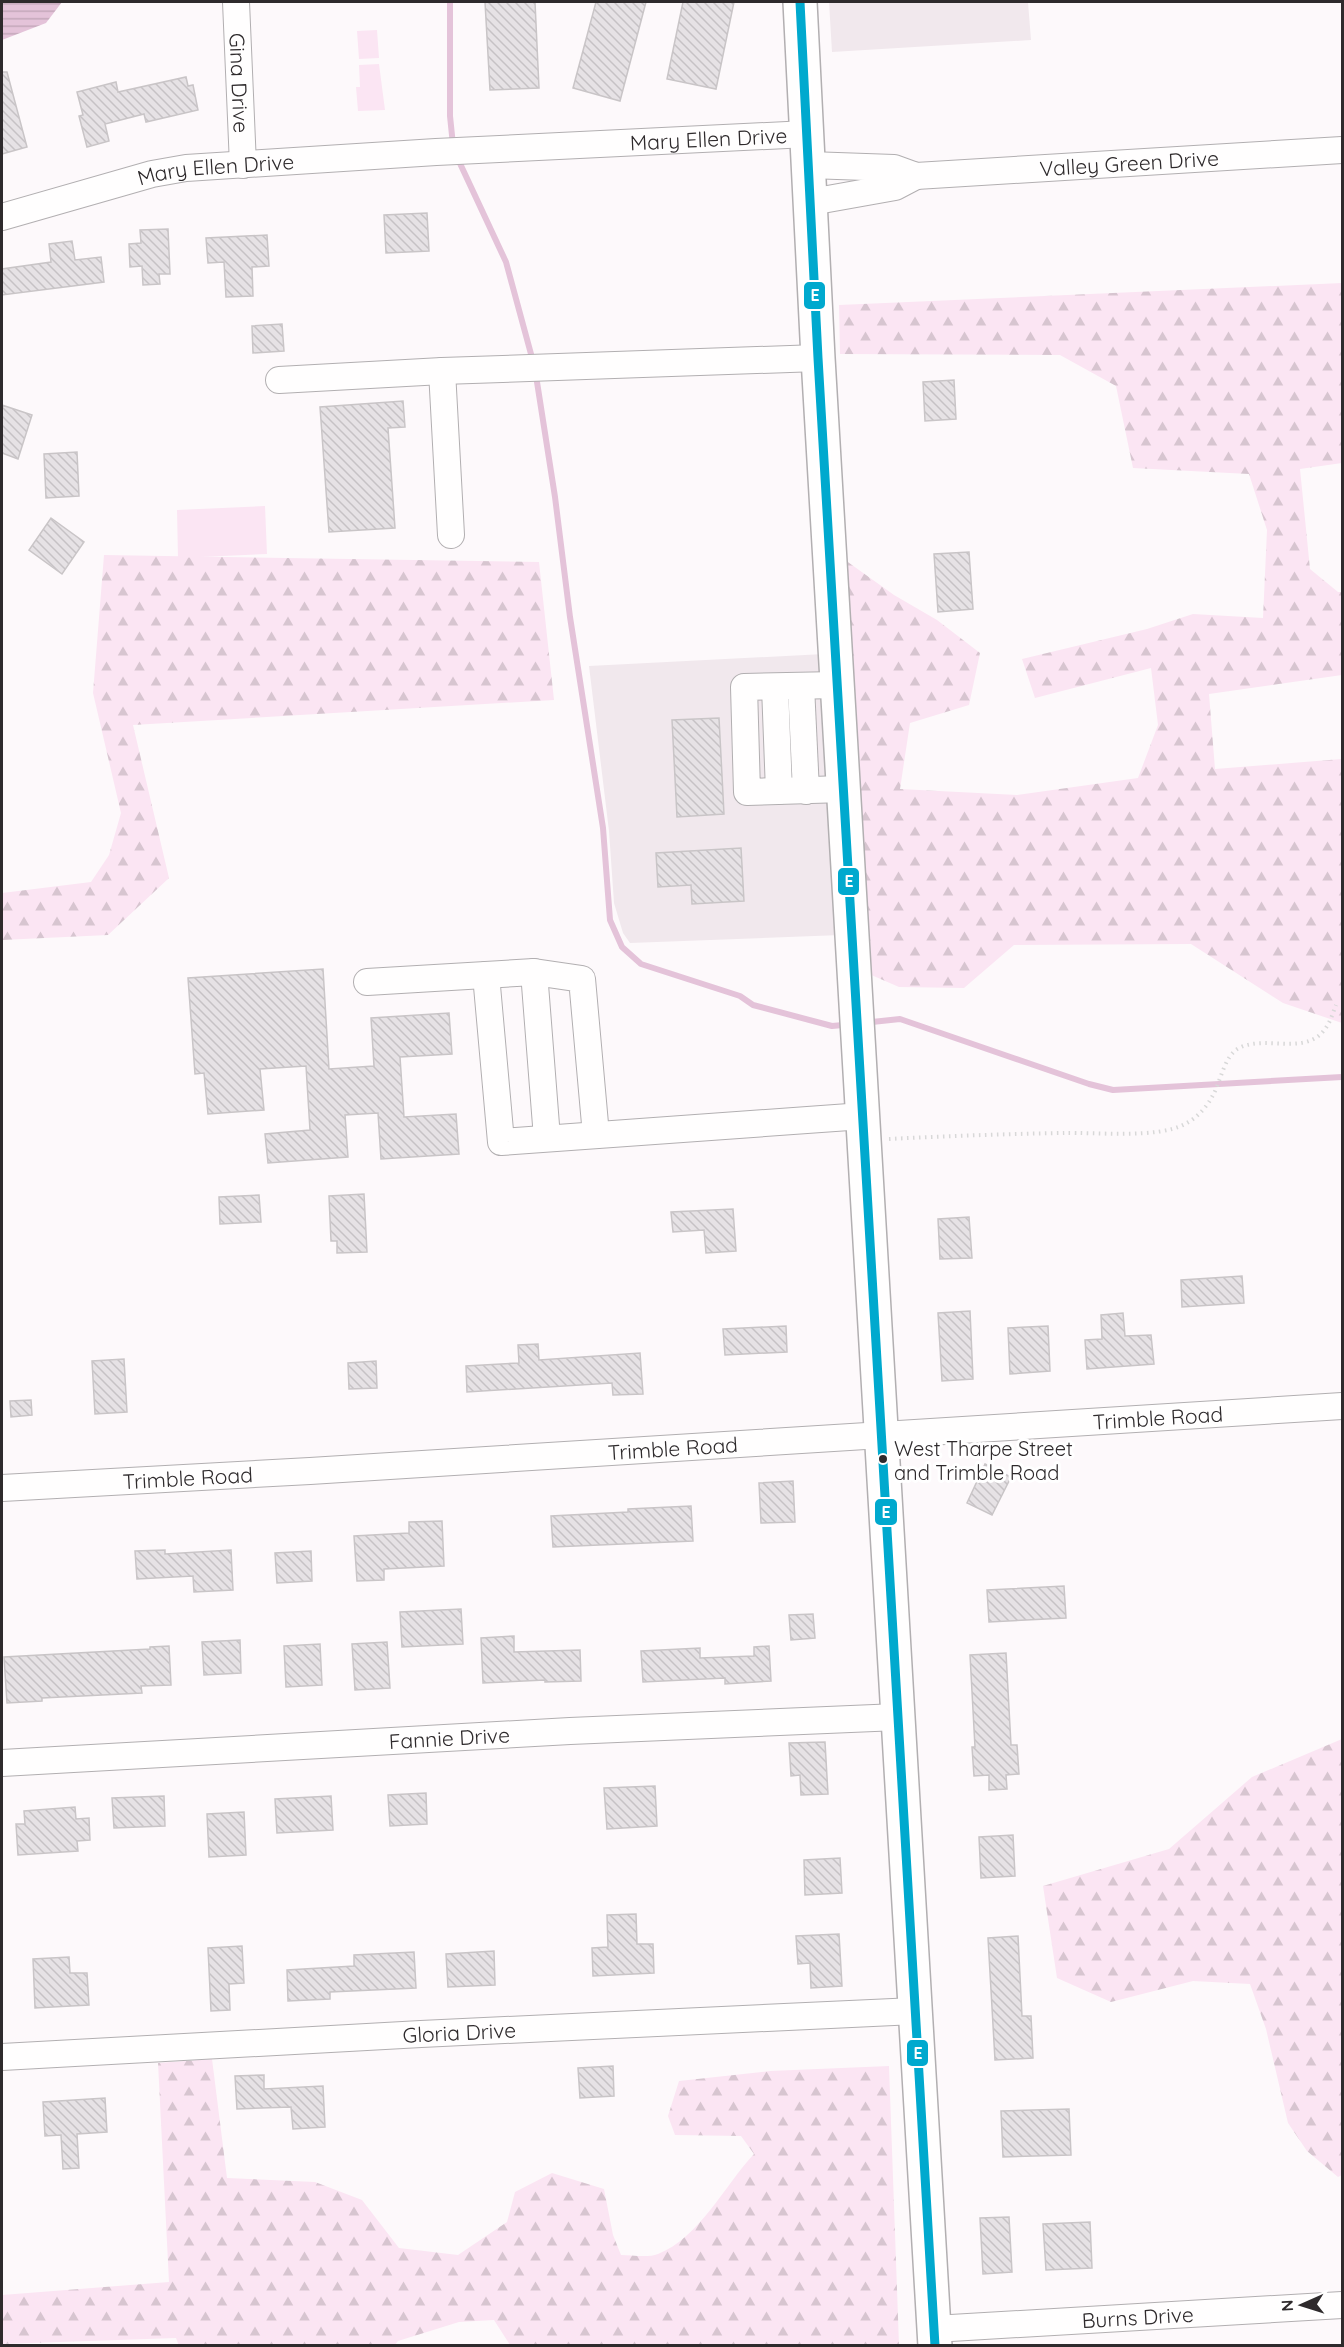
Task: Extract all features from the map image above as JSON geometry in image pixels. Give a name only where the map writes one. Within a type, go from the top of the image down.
[{"type":"main road","points":[[800,2],[818,358],[934,2337]]},
{"type":"street","name":"Gina Drive","points":[[236,2],[243,165]]},
{"type":"street","name":"Mary Ellen Drive","points":[[2,218],[152,174],[186,168],[467,150],[808,149]]},
{"type":"street","name":"Valley Green Drive","points":[[808,149],[894,168],[916,176],[1342,150]]},
{"type":"street","name":"Valley Green Drive","points":[[811,201],[894,188],[916,176]]},
{"type":"street","points":[[279,380],[442,371],[818,358]]},
{"type":"street","points":[[442,371],[451,535]]},
{"type":"street","points":[[837,685],[744,687],[747,792],[844,789]]},
{"type":"street","points":[[801,686],[806,790]]},
{"type":"street","points":[[367,982],[534,972],[582,979],[596,1135]]},
{"type":"street","points":[[534,972],[547,1138]]},
{"type":"street","points":[[486,975],[501,1142],[596,1135],[864,1128]]},
{"type":"street","name":"Trimble Road","points":[[2,1488],[310,1471],[1342,1406]]},
{"type":"street","name":"Fannie Drive","points":[[2,1763],[570,1731],[898,1717]]},
{"type":"street","name":"Gloria Drive","points":[[2,2057],[421,2034],[915,2011]]},
{"type":"street","name":"Burns Drive","points":[[934,2337],[1342,2305]]},
{"type":"path","points":[[864,1128],[976,1134],[1138,1133],[1168,1130],[1184,1125],[1201,1113],[1213,1095],[1227,1061],[1236,1049],[1251,1042],[1285,1045],[1316,1039],[1327,1027],[1336,1005]]},
{"type":"shaded area","points":[[2,2],[62,2],[46,23],[2,40]]},
{"type":"shaded area","points":[[829,2],[1028,2],[1031,40],[832,52]]},
{"type":"shaded area","points":[[824,654],[841,935],[630,943],[623,933],[614,903],[609,831],[589,666]]},
{"type":"green space","points":[[377,30],[379,58],[359,59],[357,31]]},
{"type":"green space","points":[[379,64],[385,110],[358,111],[356,87],[360,87],[359,65]]},
{"type":"green space","points":[[1342,283],[1342,463],[1300,469],[1310,569],[1338,592],[1342,592],[1342,675],[1209,694],[1215,769],[1342,759],[1342,1023],[1283,1003],[1191,944],[1014,945],[964,988],[899,987],[869,974],[845,560],[894,595],[937,620],[980,653],[969,705],[910,723],[900,789],[1017,795],[1138,778],[1158,725],[1151,668],[1035,698],[1022,659],[1147,629],[1193,614],[1263,618],[1267,530],[1249,474],[1133,468],[1116,386],[1060,355],[840,354],[839,305]]},
{"type":"green space","points":[[265,506],[267,554],[178,558],[177,510]]},
{"type":"green space","points":[[104,555],[539,562],[554,700],[133,725],[169,878],[108,935],[2,940],[2,893],[91,882],[109,855],[121,813],[93,693]]},
{"type":"green space","points":[[1342,1739],[1342,2175],[1338,2177],[1307,2151],[1288,2123],[1266,2029],[1250,1984],[1193,1981],[1111,2002],[1057,1978],[1043,1886],[1169,1849],[1252,1777]]},
{"type":"green space","points":[[212,2059],[227,2178],[315,2182],[362,2200],[399,2248],[458,2255],[507,2222],[515,2192],[552,2173],[604,2189],[613,2235],[621,2255],[658,2254],[673,2246],[699,2224],[754,2154],[741,2136],[675,2135],[668,2116],[679,2081],[770,2071],[889,2066],[899,2345],[510,2345],[494,2320],[459,2322],[398,2341],[394,2346],[179,2346],[176,2338],[2,2344],[2,2295],[169,2282],[158,2063]]},
{"type":"building","points":[[485,2],[535,2],[539,88],[490,90]]},
{"type":"building","points":[[596,2],[646,2],[620,101],[573,88]]},
{"type":"building","points":[[683,2],[734,2],[716,89],[667,79]]},
{"type":"building","points":[[2,72],[7,72],[27,147],[2,154]]},
{"type":"building","points":[[186,77],[188,86],[193,85],[198,110],[146,122],[144,114],[105,124],[109,141],[87,147],[79,116],[83,115],[77,92],[116,82],[118,92]]},
{"type":"building","points":[[427,213],[429,251],[386,253],[384,215]]},
{"type":"building","points":[[168,229],[170,274],[159,274],[160,284],[143,285],[142,266],[130,267],[129,244],[141,243],[140,230]]},
{"type":"building","points":[[267,235],[269,266],[252,267],[253,296],[226,297],[224,262],[208,263],[206,238]]},
{"type":"building","points":[[72,241],[75,260],[101,257],[104,282],[2,295],[2,269],[51,262],[49,244]]},
{"type":"building","points":[[282,324],[284,351],[253,353],[252,326]]},
{"type":"building","points":[[954,380],[956,419],[925,421],[923,382]]},
{"type":"building","points":[[403,401],[405,427],[388,428],[395,528],[329,532],[320,407]]},
{"type":"building","points":[[2,405],[32,415],[18,459],[2,453]]},
{"type":"building","points":[[77,452],[79,496],[46,498],[44,454]]},
{"type":"building","points":[[51,518],[84,542],[62,574],[29,550]]},
{"type":"building","points":[[969,552],[973,609],[938,612],[934,554]]},
{"type":"building","points":[[719,718],[724,814],[677,817],[672,720]]},
{"type":"building","points":[[741,848],[744,901],[692,904],[691,885],[658,887],[656,853]]},
{"type":"building","points":[[323,969],[329,1069],[374,1066],[371,1018],[449,1013],[452,1054],[400,1057],[404,1117],[456,1114],[459,1154],[381,1159],[378,1113],[345,1115],[348,1157],[268,1163],[265,1134],[310,1130],[306,1066],[260,1069],[264,1110],[208,1114],[204,1073],[195,1074],[188,978]]},
{"type":"building","points":[[364,1194],[367,1252],[337,1253],[337,1241],[331,1241],[329,1196]]},
{"type":"building","points":[[259,1195],[261,1222],[220,1224],[219,1197]]},
{"type":"building","points":[[733,1209],[736,1251],[706,1253],[704,1230],[673,1232],[671,1212]]},
{"type":"building","points":[[969,1217],[972,1258],[940,1259],[938,1219]]},
{"type":"building","points":[[1242,1276],[1244,1303],[1182,1307],[1181,1280]]},
{"type":"building","points":[[970,1311],[973,1379],[942,1381],[938,1313]]},
{"type":"building","points":[[1123,1313],[1125,1336],[1151,1335],[1154,1364],[1087,1369],[1085,1340],[1102,1339],[1101,1315]]},
{"type":"building","points":[[786,1326],[787,1352],[725,1355],[723,1329]]},
{"type":"building","points":[[1048,1326],[1050,1371],[1010,1374],[1008,1328]]},
{"type":"building","points":[[538,1344],[539,1360],[640,1353],[643,1394],[613,1395],[612,1383],[467,1392],[466,1366],[519,1363],[518,1345]]},
{"type":"building","points":[[124,1359],[127,1412],[95,1414],[92,1361]]},
{"type":"building","points":[[376,1361],[377,1388],[349,1389],[348,1363]]},
{"type":"building","points":[[31,1400],[32,1415],[11,1417],[10,1401]]},
{"type":"building","points":[[985,1464],[1011,1477],[992,1515],[967,1503]]},
{"type":"building","points":[[793,1481],[795,1522],[761,1523],[759,1483]]},
{"type":"building","points":[[691,1506],[693,1541],[553,1547],[551,1516]]},
{"type":"building","points":[[442,1521],[444,1566],[384,1569],[384,1580],[357,1581],[354,1536],[409,1533],[409,1522]]},
{"type":"building","points":[[165,1550],[165,1554],[231,1550],[233,1590],[194,1592],[193,1576],[137,1579],[135,1551]]},
{"type":"building","points":[[311,1551],[312,1581],[277,1583],[275,1553]]},
{"type":"building","points":[[1064,1586],[1066,1618],[989,1622],[987,1590]]},
{"type":"building","points":[[461,1609],[463,1644],[402,1647],[400,1612]]},
{"type":"building","points":[[813,1614],[815,1638],[791,1640],[789,1615]]},
{"type":"building","points":[[514,1636],[514,1652],[580,1650],[581,1681],[483,1683],[481,1638]]},
{"type":"building","points":[[240,1640],[241,1673],[204,1675],[202,1642]]},
{"type":"building","points":[[387,1642],[390,1688],[355,1690],[352,1644]]},
{"type":"building","points":[[320,1644],[322,1685],[286,1687],[284,1646]]},
{"type":"building","points":[[169,1646],[171,1685],[141,1686],[142,1693],[42,1698],[42,1701],[7,1703],[4,1657]]},
{"type":"building","points":[[769,1646],[771,1681],[725,1684],[725,1678],[643,1682],[641,1651],[700,1648],[700,1658],[754,1656],[754,1647]]},
{"type":"building","points":[[1006,1653],[1011,1745],[1017,1745],[1019,1774],[1006,1775],[1007,1789],[989,1790],[989,1775],[974,1776],[972,1747],[975,1747],[970,1655]]},
{"type":"building","points":[[825,1742],[828,1794],[801,1795],[800,1775],[791,1776],[789,1743]]},
{"type":"building","points":[[655,1786],[657,1826],[607,1829],[604,1788]]},
{"type":"building","points":[[426,1793],[427,1824],[390,1826],[388,1795]]},
{"type":"building","points":[[164,1796],[165,1826],[114,1828],[112,1798]]},
{"type":"building","points":[[331,1796],[333,1830],[277,1833],[275,1799]]},
{"type":"building","points":[[75,1807],[76,1819],[89,1818],[90,1840],[77,1841],[78,1851],[18,1855],[16,1824],[25,1824],[24,1811]]},
{"type":"building","points":[[244,1812],[246,1855],[209,1857],[207,1814]]},
{"type":"building","points":[[1013,1835],[1015,1876],[981,1878],[979,1837]]},
{"type":"building","points":[[840,1858],[842,1893],[805,1895],[804,1860]]},
{"type":"building","points":[[636,1914],[637,1944],[653,1944],[654,1973],[593,1976],[592,1948],[608,1947],[607,1915]]},
{"type":"building","points":[[839,1934],[842,1986],[811,1988],[810,1963],[798,1964],[796,1936]]},
{"type":"building","points":[[1018,1936],[1022,2016],[1031,2016],[1033,2058],[995,2060],[988,1938]]},
{"type":"building","points":[[242,1946],[244,1983],[229,1984],[230,2010],[211,2011],[208,1948]]},
{"type":"building","points":[[494,1951],[495,1985],[448,1987],[446,1954]]},
{"type":"building","points":[[414,1952],[416,1988],[330,1992],[330,1999],[288,2001],[287,1970],[354,1966],[354,1955]]},
{"type":"building","points":[[69,1957],[70,1973],[87,1973],[89,2005],[35,2008],[33,1959]]},
{"type":"building","points":[[613,2066],[614,2096],[580,2098],[578,2068]]},
{"type":"building","points":[[264,2075],[264,2089],[323,2086],[325,2127],[293,2129],[291,2107],[237,2109],[235,2076]]},
{"type":"building","points":[[105,2098],[107,2132],[77,2134],[79,2168],[63,2169],[61,2135],[45,2136],[43,2102]]},
{"type":"building","points":[[1069,2109],[1071,2155],[1003,2157],[1001,2111]]},
{"type":"building","points":[[1009,2217],[1012,2272],[983,2274],[980,2218]]},
{"type":"building","points":[[1090,2222],[1092,2268],[1046,2270],[1043,2224]]},
{"type":"waterway","points":[[450,2],[450,116],[453,145]]},
{"type":"waterway","points":[[457,157],[506,262],[531,354]]},
{"type":"waterway","points":[[537,382],[603,828],[610,920],[622,947],[641,964],[740,996],[753,1005],[832,1026],[843,1025]]},
{"type":"waterway","points":[[872,1022],[900,1019],[1089,1084],[1113,1090],[1342,1077]]},
{"type":"transit line","name":"E","points":[[800,2],[818,358],[935,2346]]},
{"type":"place","name":"West Tharpe Street and Trimble Road","points":[[883,1459]]}]
